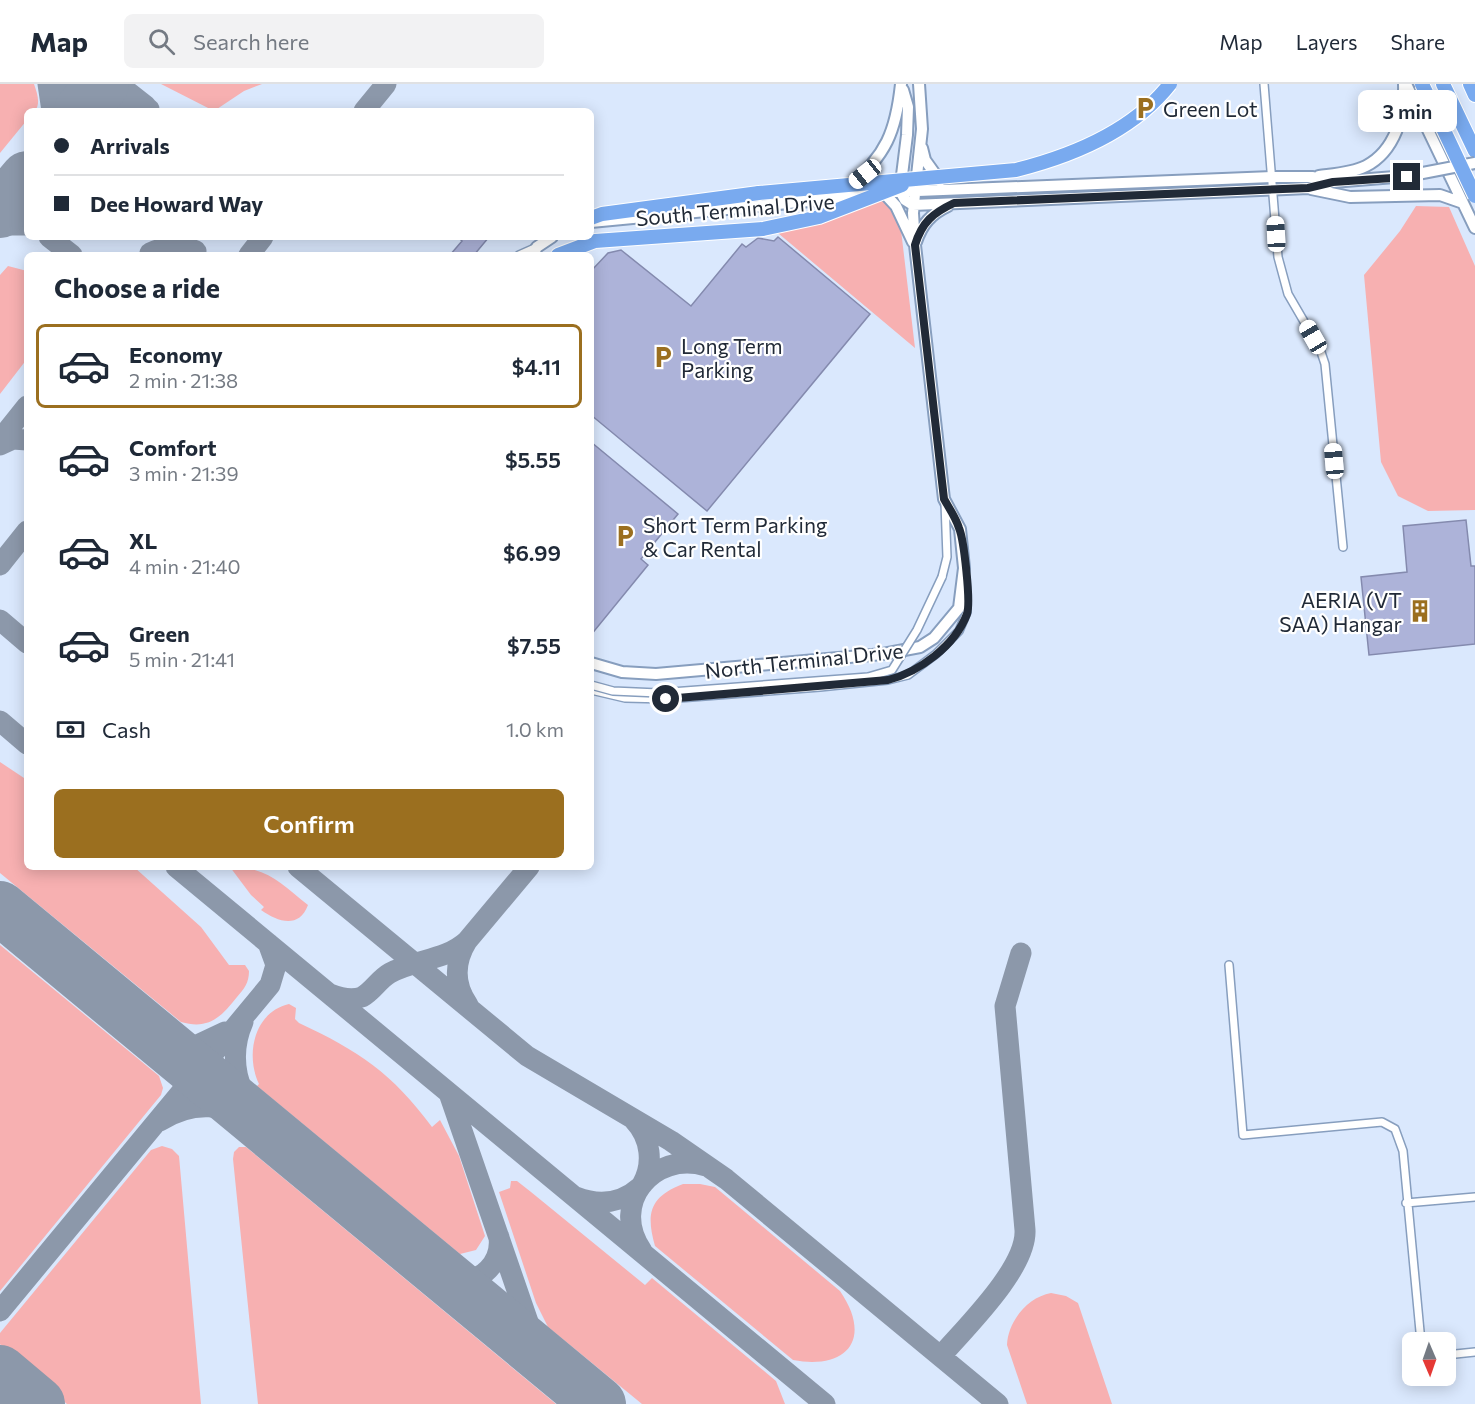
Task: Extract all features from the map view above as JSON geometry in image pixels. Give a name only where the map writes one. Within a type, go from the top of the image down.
[{"type":"highway","points":[[594,218],[602,214],[679,202],[1016,170],[1066,155],[1103,137],[1141,112],[1170,84]]},
{"type":"highway","points":[[1422,84],[1469,199]]},
{"type":"highway","points":[[1443,84],[1475,151]]},
{"type":"highway","points":[[1470,84],[1475,95]]},
{"type":"highway","points":[[566,252],[595,241],[763,229],[819,217],[924,178]]},
{"type":"main road","points":[[901,84],[908,106],[900,191],[905,200],[913,205],[1308,188],[1333,182],[1407,177],[1475,163]]},
{"type":"main road","points":[[824,202],[865,174],[890,140],[897,118],[901,84]]},
{"type":"main road","points":[[919,84],[921,141],[913,205],[915,245],[944,499]]},
{"type":"main road","points":[[976,202],[978,197],[1016,193],[1035,186],[1313,177],[1364,167],[1381,156],[1401,121],[1405,84]]},
{"type":"main road","points":[[1405,84],[1469,199],[1475,228]]},
{"type":"main road","points":[[921,141],[925,160],[933,173],[941,183],[956,189]]},
{"type":"main road","points":[[1313,177],[1333,182]]},
{"type":"main road","name":"South Terminal Drive","points":[[594,220],[824,202],[900,191],[1035,186]]},
{"type":"main road","points":[[1308,188],[1350,197],[1440,195],[1469,199]]},
{"type":"main road","points":[[884,193],[896,206],[915,245]]},
{"type":"main road","points":[[915,245],[920,230],[930,217],[954,203]]},
{"type":"main road","points":[[535,251],[548,240]]},
{"type":"main road","name":"North Terminal Drive","points":[[594,664],[622,672],[656,674],[883,654],[920,647],[934,638],[959,608],[964,568],[960,529],[944,499]]},
{"type":"street","points":[[1264,84],[1278,257],[1284,284],[1325,364],[1343,547]]},
{"type":"street","points":[[1119,183],[1120,196]]},
{"type":"street","points":[[594,686],[613,690],[658,693],[868,677],[892,670],[903,655],[942,577],[948,557],[944,499]]},
{"type":"street","points":[[594,691],[625,698],[666,699],[808,688],[888,680],[908,675],[936,654],[959,631],[968,612],[968,591],[964,568]]},
{"type":"street","points":[[594,681],[625,698]]},
{"type":"street","points":[[1229,965],[1243,1135],[1383,1122],[1395,1129],[1403,1150],[1420,1332]]},
{"type":"street","points":[[1407,1203],[1475,1197]]},
{"type":"street","points":[[1456,1354],[1475,1352]]},
{"type":"shaded area","points":[[0,84],[34,84],[38,101],[37,108],[24,108],[24,124],[0,153]]},
{"type":"shaded area","points":[[161,84],[262,84],[244,91],[218,108],[208,108]]},
{"type":"shaded area","points":[[881,200],[897,212],[915,348],[766,223],[815,210]]},
{"type":"shaded area","points":[[1416,206],[1449,207],[1475,266],[1475,510],[1428,511],[1398,496],[1381,462],[1364,275],[1400,231]]},
{"type":"shaded area","points":[[8,266],[24,270],[24,363],[0,394],[0,275]]},
{"type":"shaded area","points":[[0,762],[24,778],[24,870],[137,870],[201,927],[229,965],[245,965],[249,971],[246,986],[214,1020],[199,1024],[181,1022],[0,873]]},
{"type":"shaded area","points":[[232,870],[254,870],[264,873],[281,883],[308,905],[299,918],[281,920],[261,910],[264,907],[251,895]]},
{"type":"shaded area","points":[[0,945],[159,1076],[163,1088],[161,1095],[0,1291]]},
{"type":"shaded area","points":[[289,1004],[296,1008],[295,1019],[299,1023],[339,1043],[373,1065],[403,1092],[432,1127],[440,1120],[459,1156],[485,1236],[476,1250],[460,1254],[257,1086],[259,1084],[255,1073],[253,1048],[260,1025],[277,1009]]},
{"type":"shaded area","points":[[162,1146],[172,1149],[179,1156],[201,1404],[67,1404],[5,1353],[0,1344],[0,1333],[151,1150]]},
{"type":"shaded area","points":[[239,1147],[246,1147],[556,1404],[258,1404],[233,1159],[234,1152]]},
{"type":"shaded area","points":[[511,1181],[517,1181],[645,1285],[652,1278],[776,1381],[785,1404],[642,1404],[548,1327],[536,1303],[499,1192],[510,1188]]},
{"type":"shaded area","points":[[683,1184],[715,1187],[840,1291],[850,1308],[854,1323],[854,1337],[849,1347],[840,1355],[828,1360],[812,1362],[793,1360],[655,1246],[651,1225],[653,1208],[663,1195]]},
{"type":"shaded area","points":[[1051,1293],[1066,1296],[1078,1303],[1112,1404],[1027,1404],[1007,1345],[1008,1336],[1015,1319],[1027,1305]]},
{"type":"building","points":[[778,237],[870,314],[707,511],[594,417],[594,268],[608,253],[621,250],[691,306],[742,244],[746,247],[758,238],[774,241]]},
{"type":"building","points":[[486,240],[476,252],[453,252],[462,241]]},
{"type":"building","name":"Short Term Parking & Car Rental","points":[[594,444],[678,514],[641,559],[648,565],[594,631]]},
{"type":"building","name":"AERIA (VT SAA) Hangar","points":[[1466,520],[1471,566],[1475,566],[1475,644],[1369,655],[1361,577],[1407,572],[1403,526]]},
{"type":"taxiway","points":[[48,84],[52,108]]},
{"type":"taxiway","points":[[61,84],[85,105]]},
{"type":"taxiway","points":[[118,84],[146,106]]},
{"type":"taxiway","points":[[366,108],[386,84]]},
{"type":"taxiway","points":[[96,108],[115,103],[143,108]]},
{"type":"taxiway","points":[[0,225],[24,225]]},
{"type":"taxiway","points":[[53,240],[68,252]]},
{"type":"taxiway","points":[[251,252],[261,240]]},
{"type":"taxiway","points":[[152,252],[173,246],[196,251]]},
{"type":"taxiway","points":[[0,440],[24,410]]},
{"type":"taxiway","points":[[0,445],[13,439],[24,440]]},
{"type":"taxiway","points":[[0,565],[24,535]]},
{"type":"taxiway","points":[[0,620],[24,640]]},
{"type":"taxiway","points":[[0,721],[24,741]]},
{"type":"taxiway","points":[[180,870],[825,1404]]},
{"type":"taxiway","points":[[302,870],[527,1056],[671,1141],[726,1179],[998,1404]]},
{"type":"taxiway","points":[[330,994],[354,999],[362,997],[390,973],[458,948],[467,941],[526,870]]},
{"type":"taxiway","points":[[467,941],[460,957],[457,973],[460,990],[468,1005]]},
{"type":"taxiway","points":[[0,1311],[270,985],[276,965],[268,943]]},
{"type":"taxiway","points":[[941,1356],[1006,1279],[1023,1245],[1025,1230],[1005,1006],[1021,953]]},
{"type":"taxiway","points":[[243,1022],[236,1049],[237,1075],[246,1100],[261,1124]]},
{"type":"taxiway","points":[[167,1047],[191,1048],[225,1032]]},
{"type":"taxiway","points":[[450,1096],[536,1345],[551,1365]]},
{"type":"taxiway","points":[[160,1121],[185,1110],[209,1107],[233,1111],[257,1122]]},
{"type":"taxiway","points":[[634,1120],[644,1135],[649,1151],[648,1169],[642,1185]]},
{"type":"taxiway","points":[[642,1251],[633,1233],[631,1216],[634,1199],[642,1185],[654,1173],[669,1166],[687,1163],[706,1166]]},
{"type":"taxiway","points":[[576,1197],[602,1202],[618,1200],[640,1187]]},
{"type":"taxiway","points":[[427,1262],[452,1278],[465,1280],[474,1278],[482,1275],[494,1262],[499,1237]]},
{"type":"runway","points":[[83,108],[102,84]]},
{"type":"runway","points":[[0,211],[24,182]]},
{"type":"runway","points":[[0,908],[599,1404]]},
{"type":"runway","points":[[0,1372],[38,1404]]},
{"type":"place","name":"Green Lot","points":[[1145,108]]},
{"type":"place","name":"Long Term Parking","points":[[663,357]]},
{"type":"place","name":"Short Term Parking & Car Rental","points":[[625,536]]},
{"type":"place","name":"AERIA (VT SAA) Hangar","points":[[1420,611]]},
{"type":"route","points":[[666,699],[888,680],[908,675],[936,654],[959,631],[968,612],[968,591],[960,529],[944,499],[915,245],[920,230],[934,212],[954,203],[1308,188],[1333,182],[1407,177]]}]
